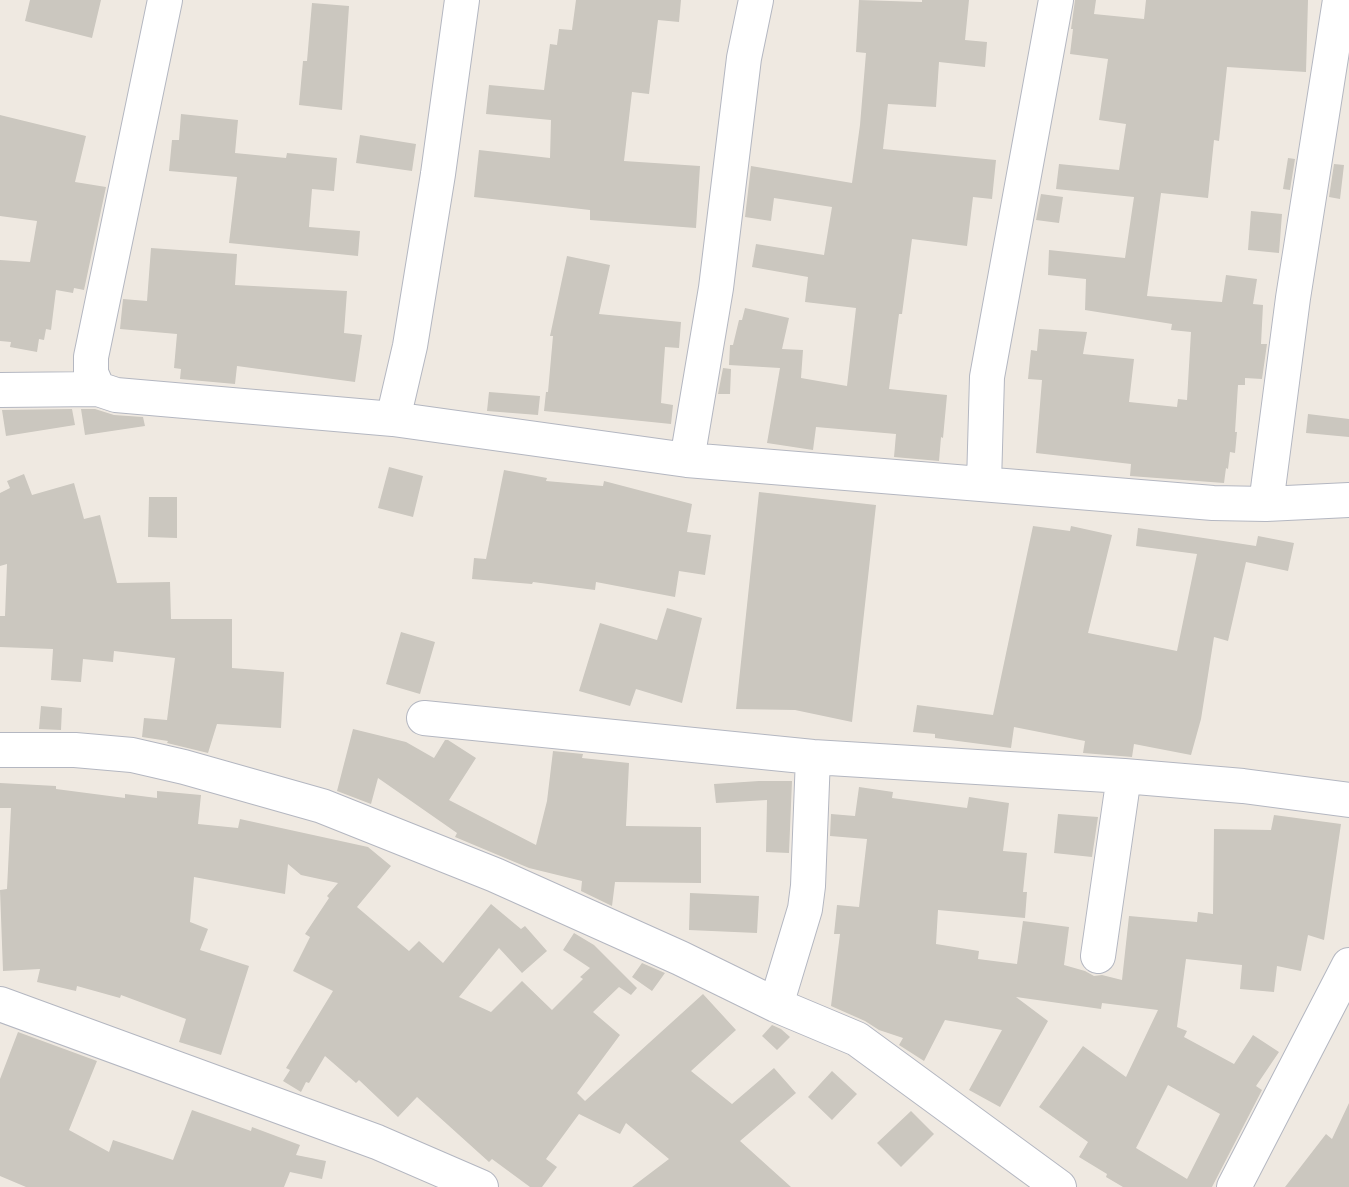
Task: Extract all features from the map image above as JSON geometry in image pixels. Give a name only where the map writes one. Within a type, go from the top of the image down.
[{"type":"street","points":[[98,389],[91,373],[91,357],[165,0]]},
{"type":"street","points":[[393,419],[412,334],[462,0]]},
{"type":"street","points":[[687,460],[716,288],[744,58],[756,0]]},
{"type":"street","points":[[984,483],[987,377],[1056,0]]},
{"type":"street","points":[[1266,504],[1293,298],[1340,0]]},
{"type":"street","points":[[0,390],[98,389],[116,395],[393,419],[687,460],[1213,503],[1349,500]]},
{"type":"street","points":[[424,718],[813,757],[1243,786],[1349,800]]},
{"type":"street","points":[[0,750],[75,750],[132,755],[184,767],[322,806],[495,875],[776,1005],[857,1039],[1059,1187]]},
{"type":"street","points":[[776,1005],[805,909],[813,757]]},
{"type":"street","points":[[1098,956],[1124,776]]},
{"type":"street","points":[[1234,1187],[1349,965]]},
{"type":"street","points":[[0,1004],[377,1142],[481,1187]]},
{"type":"building","points":[[30,0],[101,0],[92,38],[25,21]]},
{"type":"building","points":[[576,0],[681,0],[679,22],[658,20],[649,94],[632,92],[624,161],[700,166],[696,228],[590,220],[590,210],[474,197],[479,150],[550,158],[551,120],[486,114],[489,85],[544,90],[550,44],[557,45],[559,29],[572,30]]},
{"type":"building","points":[[859,0],[969,0],[965,40],[987,42],[985,67],[939,62],[936,107],[888,104],[883,149],[996,160],[992,199],[973,197],[967,246],[912,239],[889,389],[947,395],[939,461],[894,457],[896,434],[816,427],[813,450],[767,443],[780,368],[729,365],[730,345],[733,345],[745,308],[789,318],[782,349],[803,350],[801,378],[847,386],[856,308],[805,302],[808,277],[752,267],[756,244],[824,255],[832,207],[774,198],[771,221],[745,217],[751,166],[852,183],[866,53],[856,52]]},
{"type":"building","points":[[1075,0],[1096,0],[1094,14],[1144,19],[1146,0],[1308,0],[1306,72],[1227,67],[1219,141],[1214,140],[1208,198],[1161,193],[1147,296],[1222,302],[1226,275],[1257,279],[1253,304],[1263,305],[1261,344],[1267,344],[1262,379],[1245,378],[1245,385],[1238,385],[1235,453],[1230,452],[1224,483],[1130,476],[1131,464],[1036,453],[1042,380],[1028,379],[1031,350],[1037,351],[1039,329],[1087,332],[1083,354],[1134,359],[1129,402],[1177,407],[1178,399],[1187,400],[1191,332],[1171,330],[1172,324],[1085,310],[1086,279],[1048,275],[1049,250],[1125,258],[1134,197],[1056,189],[1059,164],[1119,170],[1126,124],[1099,120],[1108,59],[1070,54]]},
{"type":"building","points":[[312,3],[349,6],[342,110],[299,105]]},
{"type":"building","points":[[181,114],[238,120],[235,153],[286,158],[287,153],[337,158],[334,191],[312,189],[309,227],[360,231],[358,256],[229,243],[237,177],[169,171],[172,140],[179,140]]},
{"type":"building","points":[[0,115],[86,136],[75,182],[106,187],[84,290],[74,288],[73,293],[56,290],[51,330],[46,329],[44,340],[39,339],[37,352],[10,347],[11,342],[0,341],[0,260],[30,262],[37,221],[0,216]]},
{"type":"building","points":[[360,135],[416,144],[412,171],[356,163]]},
{"type":"building","points":[[1288,158],[1295,159],[1290,190],[1283,189]]},
{"type":"building","points":[[1334,164],[1344,165],[1340,199],[1329,197]]},
{"type":"building","points":[[1041,194],[1063,197],[1059,223],[1036,220]]},
{"type":"building","points":[[1251,211],[1282,214],[1279,253],[1248,250]]},
{"type":"building","points":[[151,248],[237,254],[235,285],[347,291],[344,333],[362,335],[355,382],[237,366],[235,384],[180,379],[181,369],[174,368],[177,334],[120,329],[123,299],[147,301]]},
{"type":"building","points":[[567,256],[610,265],[599,314],[681,322],[679,348],[665,347],[661,403],[673,405],[671,424],[544,411],[553,336],[550,336]]},
{"type":"building","points":[[723,368],[731,369],[730,394],[718,394]]},
{"type":"building","points":[[489,392],[540,396],[538,415],[487,411]]},
{"type":"building","points":[[72,409],[75,425],[6,436],[2,410]]},
{"type":"building","points":[[81,409],[143,417],[145,426],[85,435]]},
{"type":"building","points":[[1308,414],[1349,419],[1349,437],[1306,433]]},
{"type":"building","points":[[389,467],[423,476],[413,517],[378,508]]},
{"type":"building","points":[[504,470],[547,478],[546,481],[603,486],[604,481],[692,504],[687,532],[711,535],[705,575],[679,571],[675,597],[596,582],[595,590],[533,582],[472,579],[474,558],[486,559]]},
{"type":"building","points":[[24,474],[32,495],[74,483],[84,519],[100,515],[117,583],[170,582],[171,619],[232,619],[232,668],[284,672],[281,728],[217,724],[208,753],[142,737],[144,718],[167,720],[175,658],[114,651],[113,662],[83,659],[81,682],[51,680],[53,649],[0,647],[0,616],[5,616],[7,564],[0,566],[0,493],[10,488],[7,481]]},
{"type":"building","points":[[759,492],[876,505],[852,722],[795,710],[736,709]]},
{"type":"building","points":[[149,497],[177,497],[177,538],[148,537]]},
{"type":"building","points":[[1033,526],[1070,531],[1071,526],[1112,535],[1088,633],[1177,651],[1197,554],[1136,546],[1138,528],[1256,546],[1258,536],[1294,543],[1288,571],[1246,562],[1228,641],[1214,637],[1201,719],[1191,755],[1134,744],[1132,757],[1083,753],[1085,741],[1014,727],[1011,748],[913,732],[917,705],[993,715]]},
{"type":"building","points":[[667,608],[702,618],[682,703],[636,689],[630,706],[579,691],[600,623],[657,640]]},
{"type":"building","points":[[401,632],[435,642],[420,694],[386,684]]},
{"type":"building","points":[[41,706],[62,708],[61,730],[39,729]]},
{"type":"building","points":[[353,729],[406,742],[434,758],[448,740],[476,758],[449,800],[536,845],[547,801],[553,751],[629,763],[626,826],[701,827],[701,883],[615,882],[612,906],[581,891],[582,881],[529,868],[455,837],[457,833],[378,778],[371,804],[337,791]]},
{"type":"building","points":[[792,781],[789,853],[766,852],[767,800],[716,803],[714,784]]},
{"type":"building","points":[[0,783],[56,786],[56,789],[125,798],[125,794],[157,798],[157,791],[201,795],[198,824],[238,828],[240,819],[368,847],[391,866],[357,907],[409,951],[419,941],[443,963],[491,904],[521,929],[525,926],[547,951],[522,973],[499,948],[459,997],[491,1012],[522,981],[552,1010],[590,968],[563,950],[574,933],[594,945],[637,988],[631,995],[619,987],[593,1012],[620,1035],[577,1093],[585,1101],[703,994],[736,1030],[691,1071],[732,1104],[774,1068],[796,1093],[740,1141],[791,1187],[632,1187],[669,1159],[626,1123],[620,1134],[579,1114],[546,1159],[557,1167],[542,1187],[530,1187],[492,1159],[489,1162],[417,1097],[398,1117],[359,1080],[356,1083],[325,1056],[301,1092],[283,1081],[290,1070],[286,1068],[333,991],[293,971],[310,937],[305,934],[338,883],[301,875],[288,864],[285,894],[194,877],[190,922],[208,929],[200,950],[249,966],[221,1055],[179,1042],[186,1019],[121,995],[120,998],[77,986],[76,991],[37,982],[40,969],[3,971],[0,890],[7,889],[11,808],[0,808]]},
{"type":"building","points":[[859,787],[893,792],[892,798],[967,808],[969,797],[1009,803],[1003,851],[1027,853],[1023,892],[1027,892],[1025,918],[938,910],[936,944],[979,951],[978,959],[1017,964],[1023,921],[1069,927],[1064,965],[1094,976],[1122,980],[1129,916],[1197,922],[1198,912],[1213,914],[1214,829],[1271,830],[1274,815],[1341,824],[1324,940],[1308,935],[1301,971],[1277,966],[1274,992],[1240,989],[1242,965],[1186,959],[1177,1027],[1187,1031],[1184,1037],[1234,1064],[1253,1035],[1279,1052],[1256,1086],[1262,1090],[1212,1187],[1123,1187],[1079,1157],[1088,1142],[1039,1107],[1083,1046],[1126,1077],[1158,1010],[1102,1003],[1101,1009],[1016,997],[1048,1021],[1000,1107],[969,1090],[1002,1030],[945,1020],[924,1061],[899,1045],[903,1038],[879,1030],[831,1006],[840,934],[834,934],[837,905],[859,907],[867,839],[830,836],[831,814],[855,816]],"holes":[[[1168,1085],[1220,1114],[1187,1179],[1136,1148]]]},
{"type":"building","points":[[1058,814],[1098,817],[1092,857],[1054,853]]},
{"type":"building","points":[[690,893],[759,896],[757,933],[689,930]]},
{"type":"building","points":[[642,963],[665,973],[652,991],[632,977]]},
{"type":"building","points":[[772,1025],[790,1037],[777,1050],[762,1036]]},
{"type":"building","points":[[18,1032],[97,1061],[69,1130],[109,1152],[113,1140],[173,1160],[192,1110],[300,1145],[296,1155],[326,1161],[322,1179],[290,1172],[284,1187],[26,1187],[0,1176],[0,1079]]},
{"type":"building","points":[[832,1071],[857,1094],[832,1120],[808,1097]]},
{"type":"building","points":[[1349,1103],[1349,1187],[1285,1187],[1326,1134],[1332,1139]]},
{"type":"building","points":[[911,1111],[934,1134],[901,1167],[877,1143]]}]
